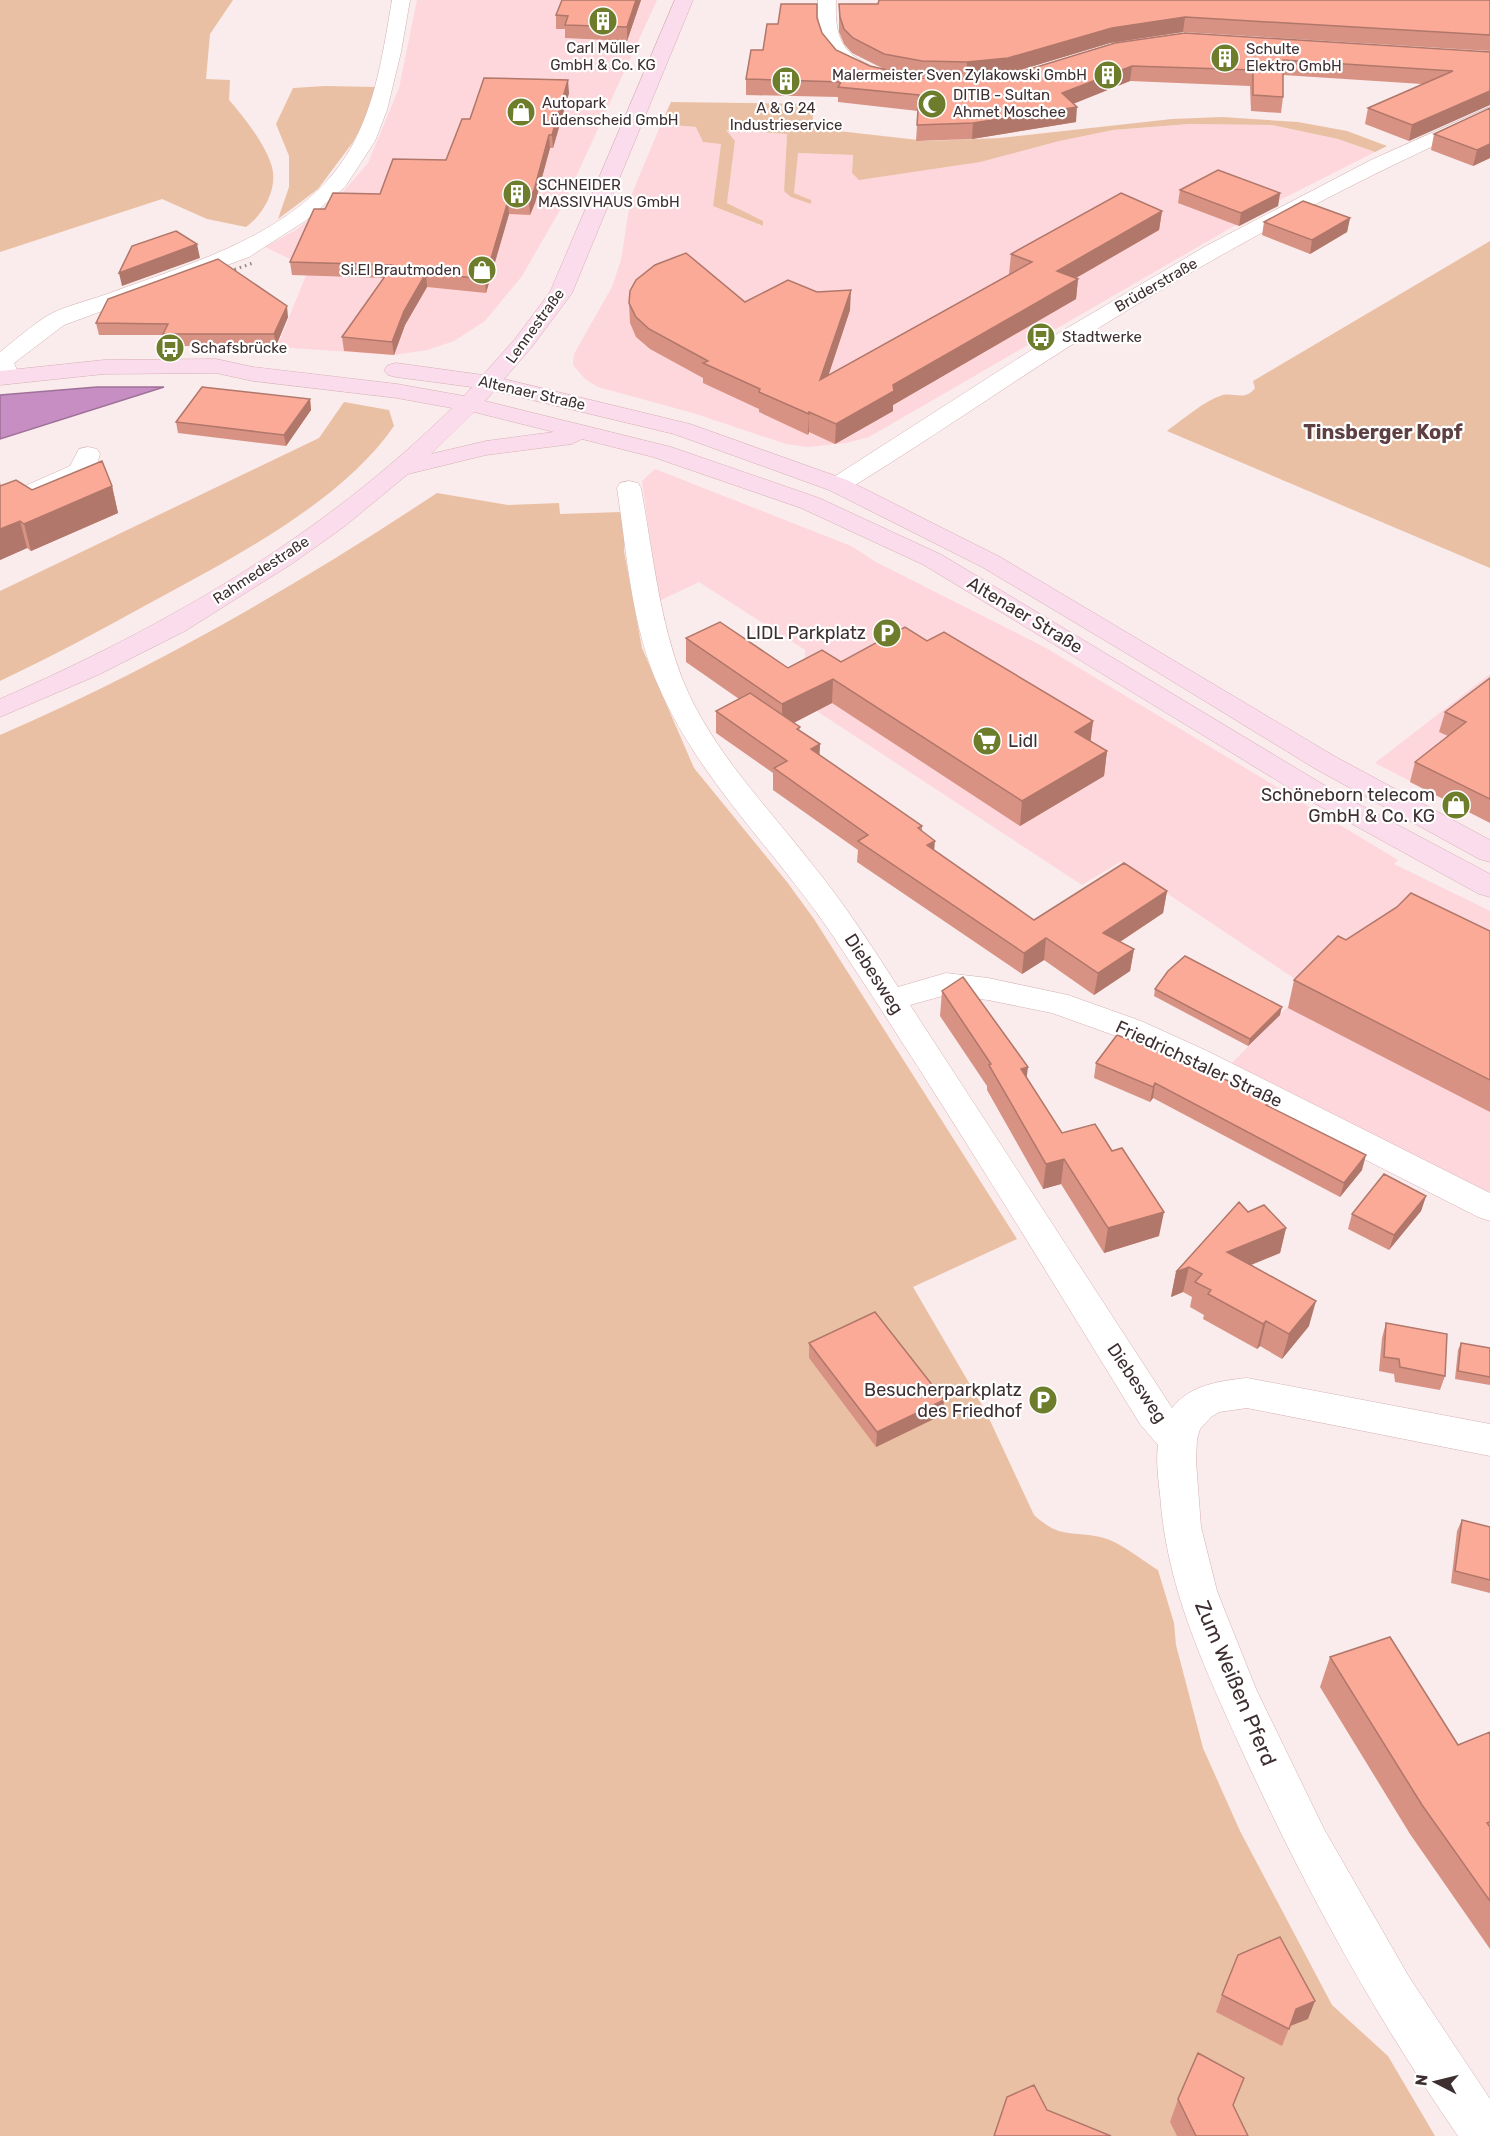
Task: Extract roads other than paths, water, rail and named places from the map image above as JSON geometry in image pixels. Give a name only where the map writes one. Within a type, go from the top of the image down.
[{"type":"main road","name":"Lennestraße","points":[[491,383],[536,329],[561,293],[684,0]]},
{"type":"main road","name":"Altenaer Straße","points":[[4,378],[104,367],[216,366],[261,359],[306,362],[427,373],[491,383],[708,437],[838,485],[991,562],[1324,762],[1490,852]]},
{"type":"main road","name":"Altenaer Straße","points":[[216,366],[253,374],[332,382],[471,404],[662,452],[810,504],[933,560],[1298,781],[1490,887]]},
{"type":"main road","name":"Rahmedestraße","points":[[0,709],[61,682],[175,625],[262,571],[350,509],[400,469],[491,383]]},
{"type":"main road","points":[[400,469],[513,443],[597,435]]},
{"type":"main road","points":[[810,504],[838,485]]},
{"type":"main road","points":[[1233,742],[1261,723]]},
{"type":"main road","points":[[1298,781],[1324,762]]},
{"type":"street","points":[[4,378],[2,361],[56,320],[241,252],[298,217],[338,183],[364,141],[377,110],[392,52],[401,0]]},
{"type":"street","points":[[828,0],[826,20],[834,47],[844,59],[857,68],[887,77]]},
{"type":"street","name":"Brüderstraße","points":[[838,485],[1049,349],[1220,248],[1319,195],[1490,114]]},
{"type":"street","points":[[0,506],[79,471],[85,465],[88,454]]},
{"type":"street","name":"Diebesweg","points":[[629,488],[654,636],[671,684],[690,722],[731,784],[803,872],[845,930],[1153,1413],[1178,1440]]},
{"type":"street","name":"Friedrichstaler Straße","points":[[890,1000],[946,984],[988,989],[1067,1007],[1130,1029],[1193,1058],[1490,1208]]},
{"type":"street","name":"Zum Weißen Pferd","points":[[1487,2136],[1446,2079],[1367,1948],[1298,1826],[1204,1615],[1182,1537],[1176,1468],[1178,1440],[1191,1412],[1202,1403],[1222,1396],[1247,1392],[1490,1440]]},
{"type":"railway","points":[[219,275],[253,263]]},
{"type":"place","name":"Carl Müller GmbH & Co. KG","points":[[603,21]]},
{"type":"place","name":"Schulte Elektro GmbH","points":[[1225,58]]},
{"type":"place","name":"Malermeister Sven Zylakowski GmbH","points":[[1108,75]]},
{"type":"place","name":"A & G 24 Industrieservice","points":[[786,81]]},
{"type":"place","name":"DITIB - Sultan Ahmet Moschee","points":[[932,104]]},
{"type":"place","name":"Autopark Lüdenscheid GmbH","points":[[521,112]]},
{"type":"place","name":"SCHNEIDER MASSIVHAUS GmbH","points":[[517,194]]},
{"type":"place","name":"Si.El Brautmoden","points":[[482,270]]},
{"type":"place","name":"Stadtwerke","points":[[1041,337]]},
{"type":"place","name":"Schafsbrücke","points":[[170,348]]},
{"type":"place","name":"LIDL Parkplatz","points":[[887,633]]},
{"type":"place","name":"Lidl","points":[[987,741]]},
{"type":"place","name":"Schöneborn telecom GmbH & Co. KG","points":[[1456,805]]},
{"type":"place","name":"Besucherparkplatz des Friedhof","points":[[1043,1400]]},
{"type":"district","name":"Tinsberger Kopf","points":[[1383,432]]}]
